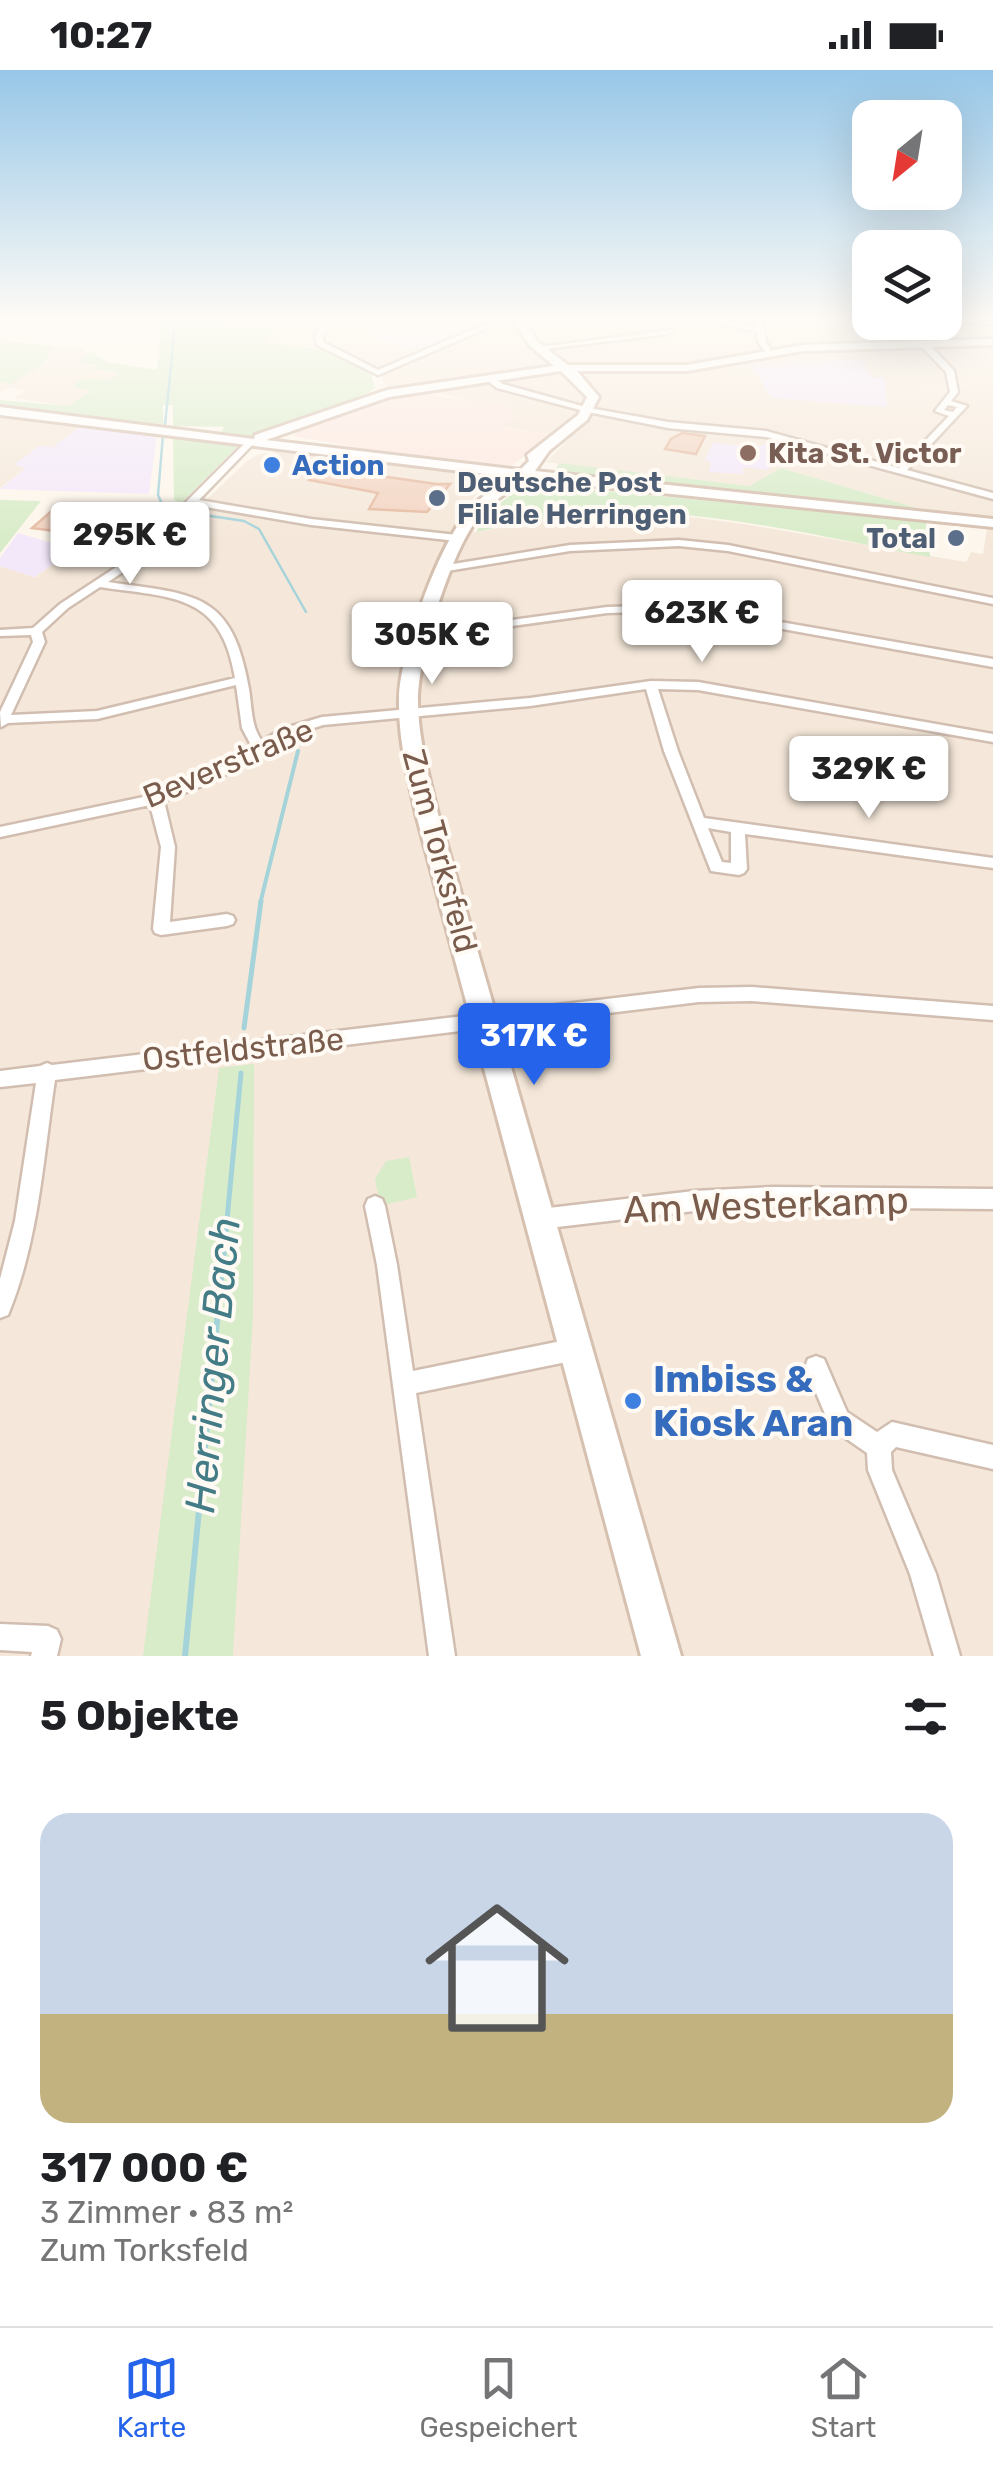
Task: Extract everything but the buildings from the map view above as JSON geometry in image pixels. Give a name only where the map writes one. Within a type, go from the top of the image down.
[{"type":"main road","points":[[252,441],[406,391]]},
{"type":"main road","points":[[583,391],[589,407]]},
{"type":"main road","name":"Zum Torksfeld","points":[[589,407],[480,507],[457,538],[418,636],[408,677],[407,716],[427,814],[661,1656]]},
{"type":"main road","points":[[0,412],[428,462],[511,477],[993,524]]},
{"type":"main road","points":[[269,443],[290,429]]},
{"type":"street","points":[[519,391],[668,425],[766,434],[993,496]]},
{"type":"street","points":[[901,471],[954,415],[939,411],[948,403],[952,391]]},
{"type":"street","points":[[241,456],[242,448],[252,441]]},
{"type":"street","points":[[0,632],[36,631],[134,560],[241,456],[269,443]]},
{"type":"street","points":[[192,502],[312,522],[457,538]]},
{"type":"street","points":[[446,568],[570,548],[679,543],[728,548],[993,601]]},
{"type":"street","points":[[98,584],[173,595],[207,606],[228,626],[242,680],[248,730],[261,746]]},
{"type":"street","points":[[418,636],[608,610],[683,608],[993,664]]},
{"type":"street","points":[[36,631],[39,642],[2,722],[96,715],[242,680]]},
{"type":"street","points":[[652,685],[671,751],[716,868],[740,869],[738,826]]},
{"type":"street","name":"Beverstraße","points":[[0,832],[156,799],[209,778],[287,732],[322,722],[407,716],[652,685],[698,686],[993,738]]},
{"type":"street","points":[[156,799],[168,847],[161,929],[227,920]]},
{"type":"street","points":[[699,822],[993,863]]},
{"type":"street","name":"Ostfeldstraße","points":[[0,1079],[628,1002],[752,994],[993,1012]]},
{"type":"street","points":[[0,1307],[11,1282],[32,1186],[46,1072]]},
{"type":"street","name":"Am Westerkamp","points":[[540,1220],[694,1200],[993,1200]]},
{"type":"street","points":[[375,1206],[442,1656]]},
{"type":"street","points":[[404,1384],[576,1349]]},
{"type":"street","points":[[816,1367],[839,1420],[880,1446]]},
{"type":"street","points":[[947,1656],[923,1574],[880,1470],[880,1446],[892,1434],[993,1456]]},
{"type":"street","points":[[0,1637],[48,1640],[44,1656]]},
{"type":"shaded area","points":[[25,391],[91,391],[69,406],[13,398]]},
{"type":"shaded area","points":[[427,391],[993,391],[993,521],[941,515],[781,468],[749,486],[546,462],[570,438],[501,426],[469,400]]},
{"type":"shaded area","points":[[427,391],[441,397],[508,404],[515,418],[502,427],[554,435],[511,466],[371,450],[293,436],[301,429],[399,395]]},
{"type":"shaded area","points":[[767,391],[886,391],[887,407],[772,398]]},
{"type":"shaded area","points":[[0,416],[81,426],[53,448],[38,446],[15,465],[27,467],[0,488]]},
{"type":"shaded area","points":[[81,426],[157,433],[149,494],[0,489],[26,468],[14,465],[39,446],[53,447]]},
{"type":"shaded area","name":"Kita St. Victor","points":[[774,440],[796,446],[767,470],[743,467],[743,474],[709,472],[711,463],[705,459],[713,443],[758,447]]},
{"type":"shaded area","points":[[279,452],[471,475],[482,485],[454,528],[476,532],[581,514],[667,514],[966,562],[971,552],[983,554],[987,529],[993,530],[993,1656],[0,1656],[0,566],[35,577],[75,549],[59,545],[79,534],[101,514],[182,523],[246,462],[259,454]]},
{"type":"shaded area","points":[[18,533],[77,549],[34,577],[0,566],[0,558]]},
{"type":"green space","points":[[91,391],[371,391],[354,403],[252,436],[221,432],[224,427],[173,426],[173,405],[163,405],[163,424],[56,417],[0,407],[0,400],[69,406]]},
{"type":"green space","points":[[173,437],[238,446],[181,503],[174,500]]},
{"type":"green space","points":[[559,463],[749,486],[781,468],[941,515],[552,476]]},
{"type":"green space","points":[[526,483],[926,522],[930,557],[757,524],[669,514],[582,514],[476,532],[490,511]]},
{"type":"green space","points":[[0,500],[41,501],[0,553]]},
{"type":"green space","points":[[254,1064],[253,1317],[233,1656],[143,1656],[219,1068]]},
{"type":"green space","points":[[409,1157],[417,1197],[380,1206],[375,1179],[386,1161]]},
{"type":"waterway","name":"Herringer Bach","points":[[165,425],[168,391]]},
{"type":"waterway","name":"Herringer Bach","points":[[163,435],[158,495],[162,504],[174,510]]},
{"type":"waterway","name":"Herringer Bach","points":[[191,513],[244,521],[259,529],[306,612]]},
{"type":"waterway","name":"Herringer Bach","points":[[260,904],[298,751]]},
{"type":"waterway","points":[[244,1028],[261,901]]},
{"type":"waterway","name":"Herringer Bach","points":[[226,1230],[241,1073]]},
{"type":"waterway","name":"Herringer Bach","points":[[185,1656],[226,1228]]},
{"type":"place","name":"Kita St. Victor","points":[[748,453]]},
{"type":"place","name":"Action","points":[[272,465]]},
{"type":"place","name":"Deutsche Post Filiale Herringen","points":[[437,498]]},
{"type":"place","name":"Total","points":[[956,538]]},
{"type":"place","name":"Imbiss & Kiosk Aran","points":[[633,1401]]}]
